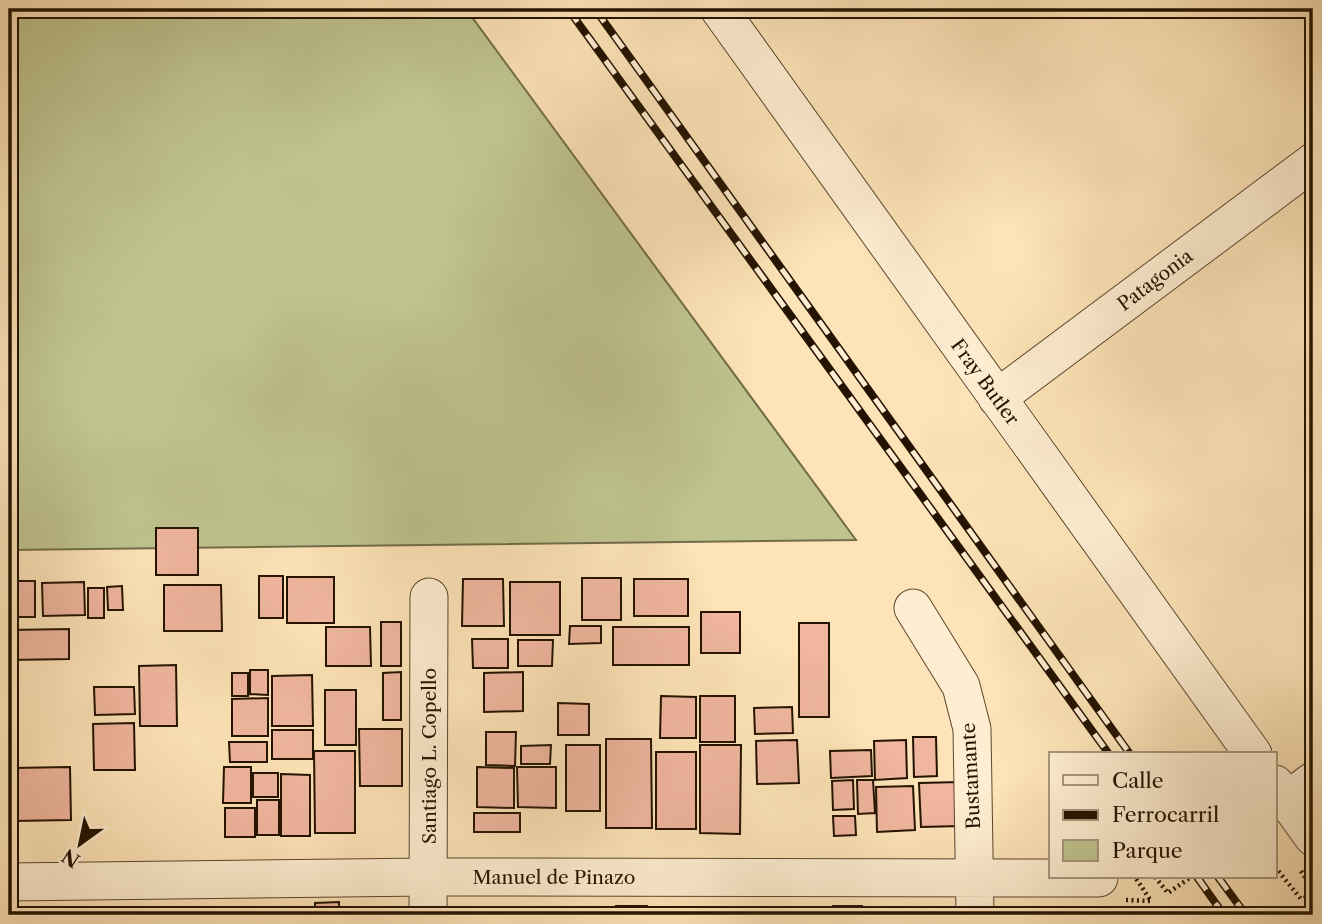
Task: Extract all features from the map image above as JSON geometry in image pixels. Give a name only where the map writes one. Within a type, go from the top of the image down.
[{"type":"street","name":"Fray Butler","points":[[719,9],[1252,752]]},
{"type":"street","name":"Patagonia","points":[[997,398],[1313,162]]},
{"type":"street","name":"Santiago L. Copello","points":[[428,915],[429,597]]},
{"type":"street","name":"Bustamante","points":[[914,608],[961,686],[972,729],[975,915]]},
{"type":"street","points":[[1291,789],[1313,837]]},
{"type":"street","name":"Manuel de Pinazo","points":[[9,882],[428,877],[1049,877]]},
{"type":"path","points":[[1276,868],[1301,900],[1313,895]]},
{"type":"path","points":[[1156,878],[1168,893],[1190,878]]},
{"type":"green space","points":[[9,9],[466,9],[856,540],[9,550]]},
{"type":"building","points":[[156,528],[198,528],[198,575],[156,575]]},
{"type":"building","points":[[259,576],[283,576],[283,618],[259,618]]},
{"type":"building","points":[[287,577],[334,577],[334,623],[287,623]]},
{"type":"building","points":[[582,578],[621,578],[621,620],[582,620]]},
{"type":"building","points":[[463,579],[503,579],[504,626],[462,626]]},
{"type":"building","points":[[634,579],[688,579],[688,616],[634,616]]},
{"type":"building","points":[[9,581],[35,581],[35,617],[9,617]]},
{"type":"building","points":[[84,582],[85,615],[43,616],[42,583]]},
{"type":"building","points":[[510,582],[560,582],[560,635],[510,635]]},
{"type":"building","points":[[164,585],[221,585],[222,631],[164,631]]},
{"type":"building","points":[[122,586],[123,610],[108,610],[107,587]]},
{"type":"building","points":[[88,588],[104,588],[104,618],[88,618]]},
{"type":"building","points":[[701,612],[740,612],[740,653],[701,653]]},
{"type":"building","points":[[381,622],[401,622],[401,666],[381,666]]},
{"type":"building","points":[[799,623],[829,623],[829,717],[799,717]]},
{"type":"building","points":[[570,626],[601,626],[601,643],[569,644]]},
{"type":"building","points":[[326,627],[370,627],[371,666],[326,666]]},
{"type":"building","points":[[613,627],[689,627],[689,665],[613,665]]},
{"type":"building","points":[[69,629],[69,659],[10,660],[10,630]]},
{"type":"building","points":[[472,639],[508,639],[508,668],[473,668]]},
{"type":"building","points":[[518,640],[553,640],[552,666],[518,666]]},
{"type":"building","points":[[176,665],[177,726],[140,726],[139,666]]},
{"type":"building","points":[[250,670],[268,670],[268,695],[250,694]]},
{"type":"building","points":[[401,672],[401,720],[383,720],[383,673]]},
{"type":"building","points":[[523,672],[523,711],[484,712],[484,673]]},
{"type":"building","points":[[232,673],[248,673],[248,696],[232,696]]},
{"type":"building","points":[[9,675],[12,675],[13,737],[9,737]]},
{"type":"building","points":[[312,675],[313,726],[272,726],[272,676]]},
{"type":"building","points":[[94,687],[134,687],[135,714],[95,715]]},
{"type":"building","points":[[325,690],[356,690],[356,745],[325,745]]},
{"type":"building","points":[[661,696],[696,697],[696,738],[660,738]]},
{"type":"building","points":[[700,696],[735,696],[735,742],[700,742]]},
{"type":"building","points":[[268,698],[268,736],[232,736],[232,699]]},
{"type":"building","points":[[558,703],[589,704],[589,735],[558,735]]},
{"type":"building","points":[[792,707],[793,733],[755,734],[754,708]]},
{"type":"building","points":[[134,723],[135,770],[94,770],[93,724]]},
{"type":"building","points":[[359,729],[402,729],[402,786],[360,786]]},
{"type":"building","points":[[272,730],[313,730],[313,759],[272,759]]},
{"type":"building","points":[[486,732],[516,732],[515,766],[486,765]]},
{"type":"building","points":[[913,737],[936,737],[937,776],[914,777]]},
{"type":"building","points":[[606,739],[651,739],[652,828],[606,828]]},
{"type":"building","points":[[797,740],[799,783],[757,784],[756,741]]},
{"type":"building","points":[[906,740],[907,778],[875,780],[874,741]]},
{"type":"building","points":[[229,742],[267,742],[267,762],[230,762]]},
{"type":"building","points":[[551,745],[550,764],[521,764],[521,746]]},
{"type":"building","points":[[566,745],[600,745],[600,811],[566,811]]},
{"type":"building","points":[[700,745],[741,745],[740,834],[700,833]]},
{"type":"building","points":[[871,750],[872,776],[831,778],[830,751]]},
{"type":"building","points":[[314,751],[355,751],[355,833],[315,833]]},
{"type":"building","points":[[656,752],[696,752],[696,829],[656,829]]},
{"type":"building","points":[[70,767],[71,820],[13,821],[12,768]]},
{"type":"building","points":[[224,767],[251,767],[251,803],[223,803]]},
{"type":"building","points":[[477,767],[514,768],[514,808],[477,807]]},
{"type":"building","points":[[517,767],[556,767],[556,808],[518,807]]},
{"type":"building","points":[[253,773],[278,773],[278,797],[253,797]]},
{"type":"building","points":[[281,774],[310,775],[310,836],[281,836]]},
{"type":"building","points":[[853,780],[854,809],[833,810],[832,781]]},
{"type":"building","points":[[857,780],[873,780],[875,813],[858,814]]},
{"type":"building","points":[[960,782],[961,826],[921,827],[919,783]]},
{"type":"building","points":[[913,786],[915,830],[877,832],[876,787]]},
{"type":"building","points":[[257,800],[279,800],[279,835],[257,835]]},
{"type":"building","points":[[225,808],[255,808],[255,837],[225,837]]},
{"type":"building","points":[[474,813],[520,813],[520,832],[474,832]]},
{"type":"building","points":[[833,816],[855,816],[856,835],[834,836]]},
{"type":"building","points":[[339,902],[339,915],[315,915],[315,903]]},
{"type":"building","points":[[616,906],[647,906],[647,915],[616,915]]},
{"type":"building","points":[[833,906],[862,906],[862,915],[833,915]]},
{"type":"building","points":[[774,908],[794,909],[794,915],[774,915]]},
{"type":"building","points":[[688,911],[712,911],[712,915],[688,915]]},
{"type":"building","points":[[1082,913],[1082,915],[1045,915]]},
{"type":"railway","points":[[568,9],[1108,752]]},
{"type":"railway","points":[[595,9],[1129,752]]},
{"type":"railway","points":[[1198,878],[1224,915]]},
{"type":"railway","points":[[1219,878],[1246,915]]}]
